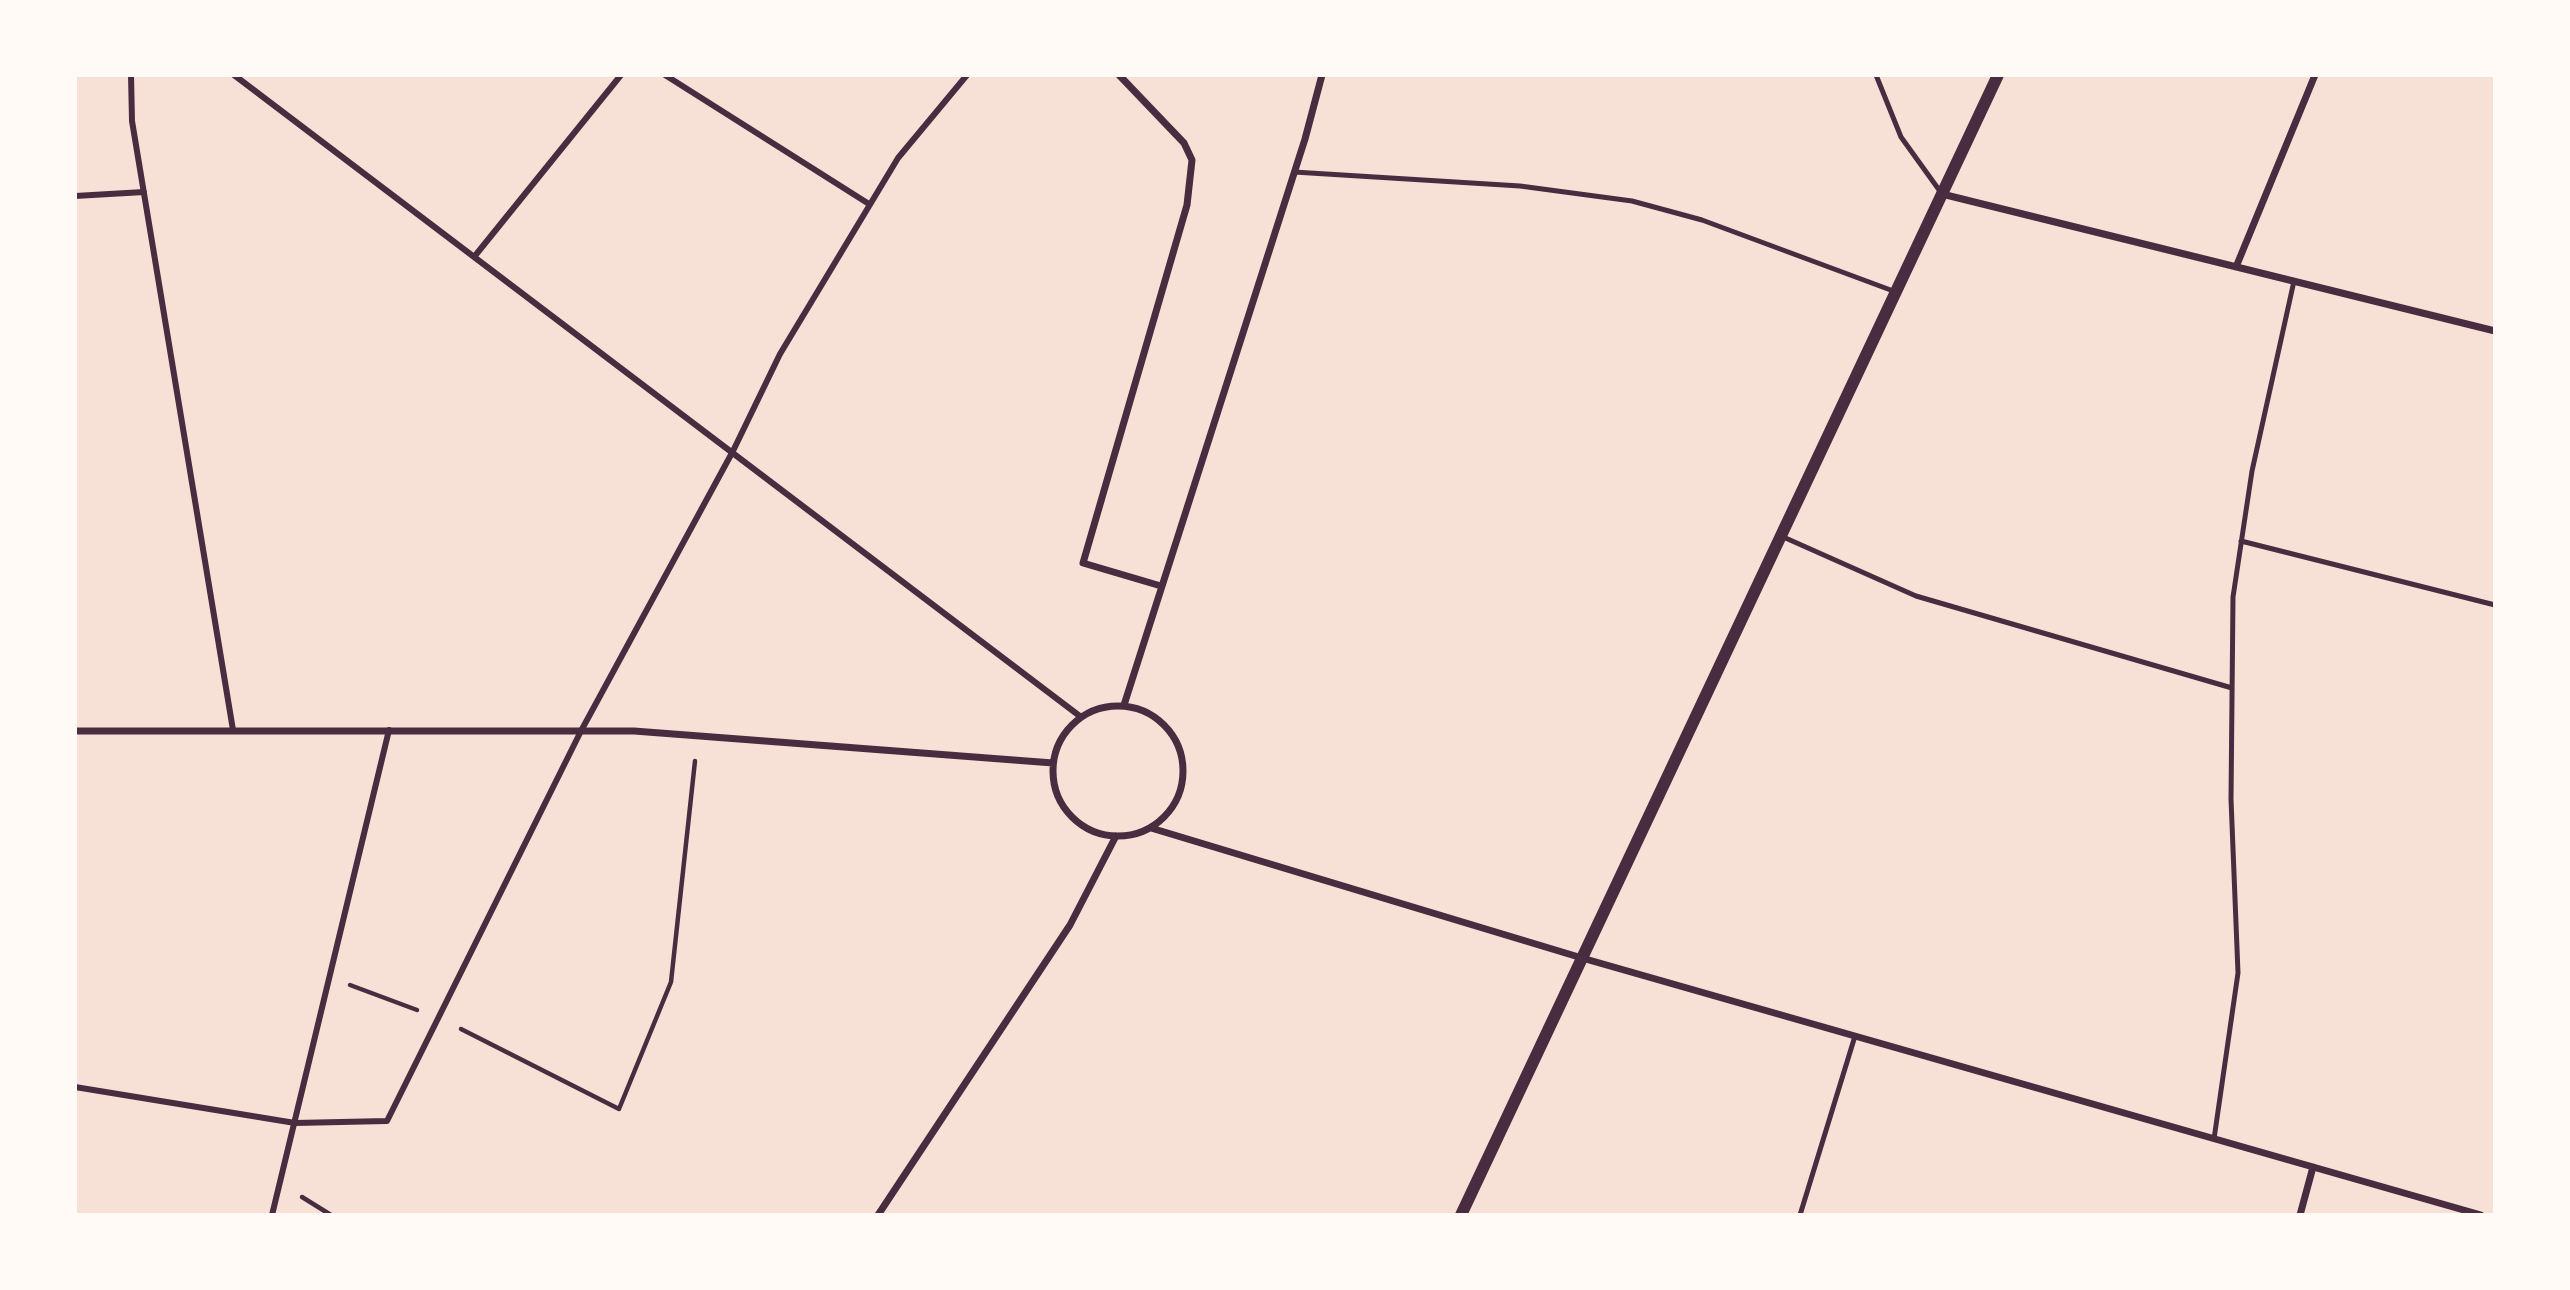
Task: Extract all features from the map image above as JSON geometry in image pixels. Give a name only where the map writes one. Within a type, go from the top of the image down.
[{"type":"street","points":[[131,75],[132,121],[233,730]]},
{"type":"street","points":[[234,75],[1081,717]]},
{"type":"street","points":[[474,257],[621,75]]},
{"type":"street","points":[[665,75],[869,204]]},
{"type":"street","points":[[75,1087],[295,1123],[387,1121],[581,731],[733,451],[780,354],[898,158],[967,75]]},
{"type":"street","points":[[1119,75],[1184,143],[1192,160],[1187,205],[1083,563],[1161,586]]},
{"type":"street","points":[[1124,705],[1294,172],[1322,75]]},
{"type":"street","points":[[1461,1215],[1998,75]]},
{"type":"street","points":[[2236,267],[2315,75]]},
{"type":"street","points":[[75,196],[144,192]]},
{"type":"street","points":[[1942,194],[2495,331]]},
{"type":"street","points":[[1124,705],[1144,710],[1161,721],[1175,737],[1182,756],[1184,777],[1178,797],[1167,814],[1151,828],[1116,836],[1090,829],[1068,813],[1053,781],[1053,763],[1058,745],[1067,729],[1081,717],[1101,707],[1124,705]]},
{"type":"street","points":[[272,1215],[389,730]]},
{"type":"street","points":[[75,731],[634,731],[1053,763]]},
{"type":"street","points":[[1151,828],[1582,958],[2482,1215]]},
{"type":"street","points":[[878,1215],[1070,925],[1116,836]]},
{"type":"street","points":[[2300,1215],[2313,1167]]},
{"type":"lane","points":[[1876,75],[1901,137],[1942,194]]},
{"type":"lane","points":[[1294,172],[1520,186],[1632,201],[1702,220],[1896,292]]},
{"type":"lane","points":[[2214,1139],[2238,973],[2231,799],[2233,597],[2252,471],[2294,281]]},
{"type":"lane","points":[[1781,536],[1916,596],[2232,688]]},
{"type":"lane","points":[[2241,541],[2495,605]]},
{"type":"lane","points":[[1800,1215],[1855,1036]]},
{"type":"path","points":[[330,977],[438,1017],[619,1109],[671,982],[698,736]]},
{"type":"path","points":[[280,1183],[331,1215]]}]
